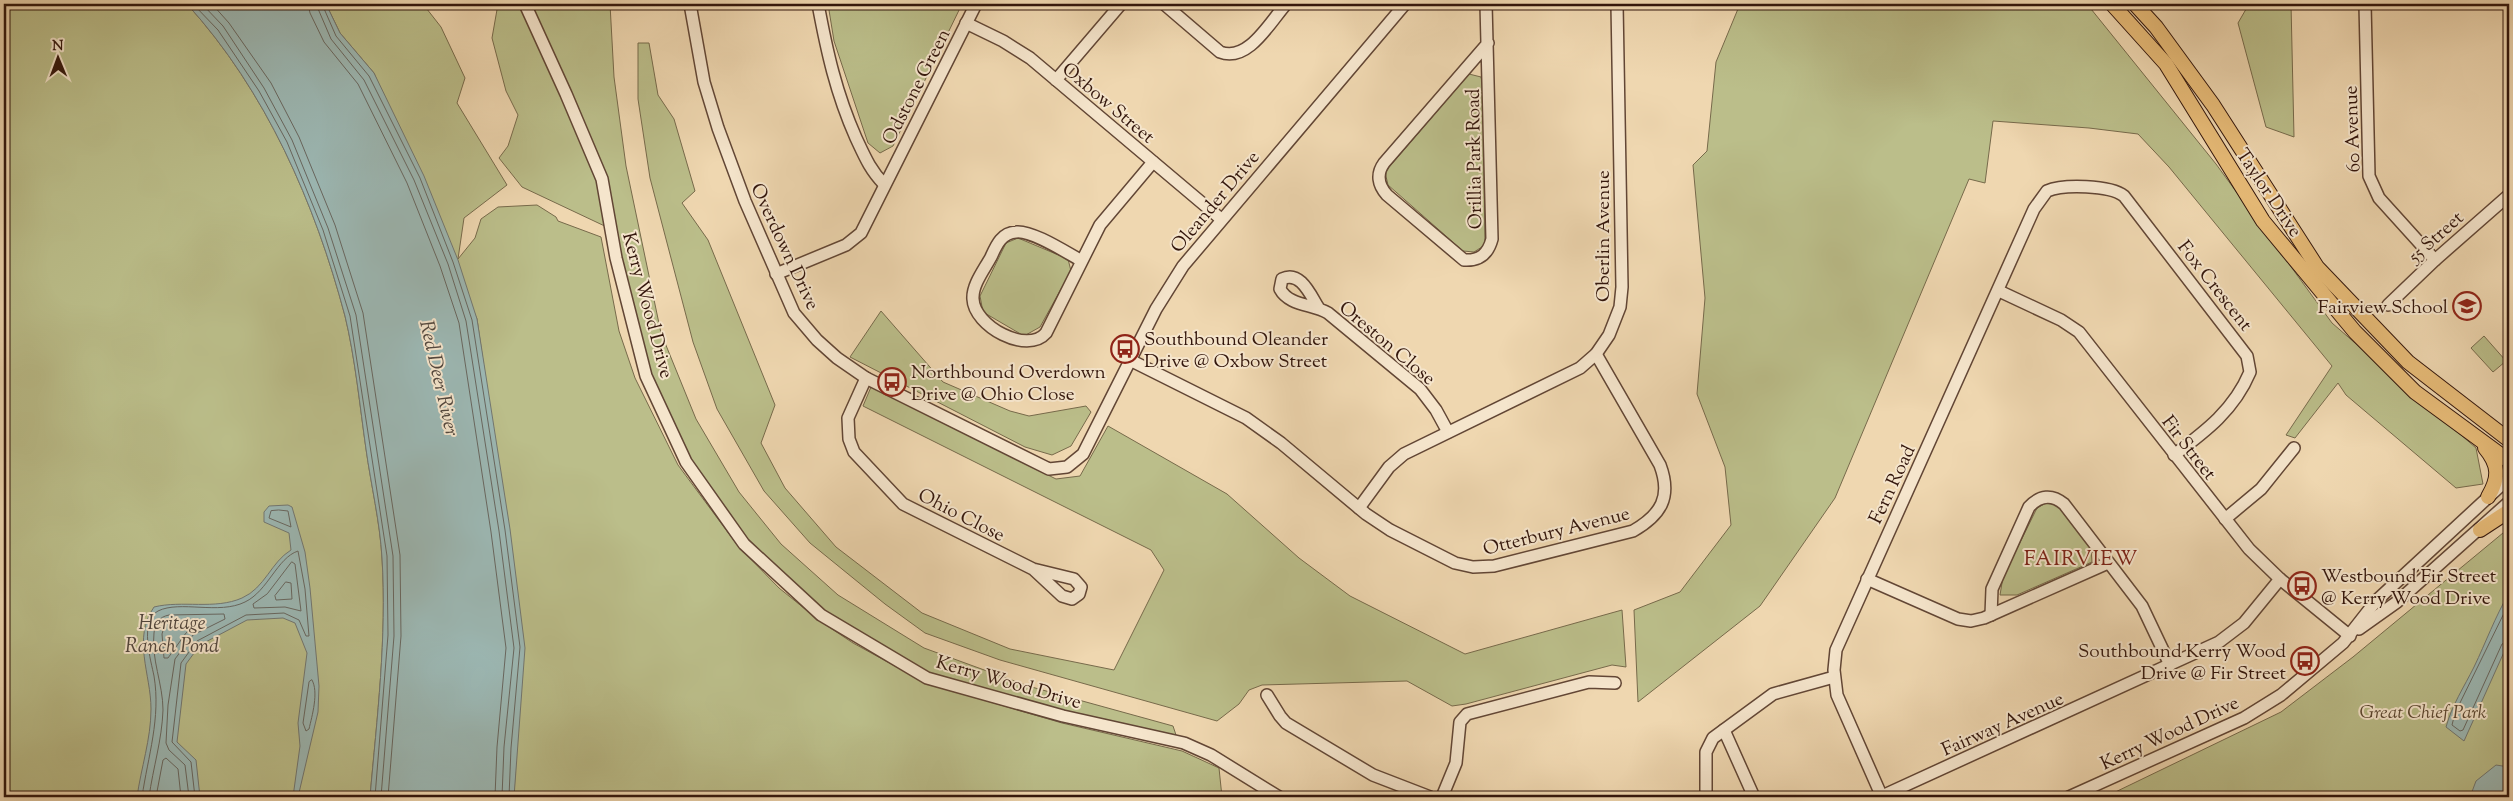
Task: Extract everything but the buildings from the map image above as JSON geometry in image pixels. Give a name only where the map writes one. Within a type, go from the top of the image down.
[{"type":"main road","name":"Taylor Drive","points":[[2112,4],[2166,64],[2263,222],[2355,332],[2415,392],[2509,461]]},
{"type":"main road","name":"Taylor Drive","points":[[2135,4],[2156,28],[2213,105],[2317,267],[2408,362],[2503,433],[2509,440]]},
{"type":"main road","points":[[2477,438],[2492,456],[2498,470],[2496,483],[2488,498]]},
{"type":"main road","points":[[2480,530],[2509,511]]},
{"type":"street","name":"Kerry Wood Drive","points":[[525,4],[602,179],[616,258],[646,376],[686,462],[744,544],[821,616],[927,678],[1063,716],[1184,743],[1211,755],[1279,797]]},
{"type":"street","name":"Overdown Drive","points":[[690,4],[704,82],[718,128],[745,201],[794,313],[817,340],[837,358],[866,378],[1049,469],[1067,467],[1082,454],[1088,445]]},
{"type":"street","name":"Odstone Green","points":[[818,4],[831,72],[840,100],[871,170],[884,184]]},
{"type":"street","name":"Odstone Green","points":[[776,274],[855,239],[864,228],[884,184],[976,4]]},
{"type":"street","points":[[1056,80],[1121,4]]},
{"type":"street","points":[[1164,4],[1220,52],[1232,55],[1248,48],[1286,4]]},
{"type":"street","name":"Oleander Drive","points":[[1088,445],[1167,288],[1195,250],[1404,4]]},
{"type":"street","name":"Orillia Park Road","points":[[1486,4],[1488,43],[1492,239],[1490,246],[1482,257],[1476,260],[1464,260],[1387,195],[1381,187],[1379,174],[1384,163],[1488,43]]},
{"type":"street","name":"Oberlin Avenue","points":[[1359,508],[1389,467],[1400,457],[1448,432],[1567,376],[1596,354],[1610,335],[1622,297],[1617,4]]},
{"type":"street","name":"60 Avenue","points":[[2365,4],[2368,164],[2371,182],[2379,198],[2435,260]]},
{"type":"street","name":"Oxbow Street","points":[[966,23],[1016,48],[1221,219]]},
{"type":"street","points":[[1082,260],[1027,233],[1016,232],[1006,235],[998,243],[975,288],[973,298],[975,310],[983,321],[1000,332],[1025,342],[1038,340],[1046,333],[1100,225],[1153,162]]},
{"type":"street","name":"Fox Crescent","points":[[2047,192],[2058,189],[2103,188],[2114,190],[2124,196],[2247,356],[2250,372],[2225,413],[2214,425],[2174,455]]},
{"type":"street","name":"Fern Road","points":[[1882,797],[1840,704],[1834,677],[1836,650],[1999,291],[2034,209],[2047,192]]},
{"type":"street","name":"55 Street","points":[[2388,305],[2435,260],[2509,195]]},
{"type":"street","name":"Fir Street","points":[[1999,291],[2062,320],[2078,332],[2249,549],[2280,579],[2350,636]]},
{"type":"street","name":"Oreston Close","points":[[1318,307],[1338,320],[1420,389],[1436,410],[1448,432]]},
{"type":"street","name":"Otterbury Avenue","points":[[1130,360],[1252,422],[1281,443],[1359,508],[1390,530],[1442,557],[1473,567],[1494,566],[1514,562],[1633,531],[1646,524],[1655,516],[1662,504],[1663,473],[1596,354]]},
{"type":"street","name":"Ohio Close","points":[[866,378],[850,411],[847,426],[851,446],[860,458],[908,508],[1033,569]]},
{"type":"street","points":[[2225,520],[2261,489],[2294,448]]},
{"type":"street","name":"Kerry Wood Drive","points":[[2350,636],[2376,601],[2509,478]]},
{"type":"street","points":[[1991,614],[1993,584],[2029,507],[2038,499],[2050,497],[2064,504],[2142,606],[2170,665]]},
{"type":"street","name":"Kerry Wood Drive","points":[[2069,797],[2262,708],[2292,687],[2350,636],[2397,602],[2480,530],[2509,502]]},
{"type":"street","points":[[1867,579],[1958,619],[1971,621],[2108,563]]},
{"type":"street","name":"Fairway Avenue","points":[[1882,797],[2219,642],[2237,630],[2280,579]]},
{"type":"street","points":[[1706,797],[1706,749],[1714,738],[1774,694],[1834,677]]},
{"type":"street","points":[[1442,797],[1456,763],[1460,722],[1467,714],[1589,682],[1615,683]]},
{"type":"street","points":[[1267,695],[1286,723],[1373,775],[1430,797]]},
{"type":"street","points":[[1724,730],[1754,797]]},
{"type":"green space","points":[[4,4],[187,4],[241,74],[264,111],[303,191],[333,274],[349,332],[382,558],[382,648],[370,797],[4,797]]},
{"type":"green space","points":[[326,4],[423,4],[441,27],[465,78],[457,103],[507,185],[464,218],[458,259],[475,238],[481,219],[498,207],[537,205],[556,217],[558,221],[601,237],[619,331],[635,378],[678,465],[738,546],[779,588],[820,621],[853,643],[926,683],[1062,723],[1182,751],[1219,768],[1222,797],[514,797],[516,748],[489,403],[477,319],[374,73],[340,33]]},
{"type":"green space","points":[[498,4],[610,4],[614,77],[626,166],[661,333],[696,419],[739,492],[781,544],[838,595],[924,648],[1028,686],[1173,726],[1176,735],[1063,716],[927,678],[821,615],[744,544],[686,462],[646,376],[611,229],[522,187],[499,158],[508,146],[518,115],[506,91],[492,38]]},
{"type":"green space","points":[[828,4],[962,4],[893,146],[880,153],[868,143],[834,41]]},
{"type":"green space","points":[[1740,4],[2087,4],[2216,164],[2332,323],[2476,448],[2483,484],[2456,488],[2346,395],[2338,383],[2295,438],[2286,435],[2332,366],[2169,167],[2138,134],[2089,128],[1993,121],[1985,183],[1969,179],[1835,498],[1760,606],[1638,702],[1634,610],[1680,592],[1731,525],[1725,467],[1697,394],[1705,298],[1693,165],[1707,151],[1716,62]]},
{"type":"green space","points":[[2249,4],[2291,4],[2294,137],[2266,127],[2238,23]]},
{"type":"green space","points":[[638,43],[649,43],[658,95],[674,119],[695,191],[682,203],[708,240],[775,405],[761,443],[785,488],[836,547],[922,613],[1010,649],[1114,670],[1164,570],[1151,550],[863,406],[871,387],[1056,479],[1080,476],[1108,426],[1227,494],[1299,558],[1350,596],[1465,654],[1622,610],[1626,667],[1612,665],[1466,704],[1452,706],[1407,681],[1262,685],[1249,690],[1239,704],[1217,721],[1000,660],[925,633],[885,604],[810,543],[764,491],[717,409],[693,342],[650,178],[638,99]]},
{"type":"green space","points":[[1469,74],[1481,77],[1483,86],[1485,245],[1474,252],[1463,251],[1388,185],[1385,172]]},
{"type":"green space","points":[[1018,238],[1068,259],[1071,271],[1040,327],[1024,336],[983,312],[980,296],[1006,243]]},
{"type":"green space","points":[[881,311],[943,382],[1010,411],[1029,416],[1086,406],[1091,412],[1071,446],[1052,455],[1025,447],[850,357]]},
{"type":"green space","points":[[2484,336],[2506,361],[2493,372],[2471,348]]},
{"type":"green space","points":[[2046,503],[2057,505],[2091,549],[2092,562],[2017,595],[2000,595],[2003,577],[2037,508]]},
{"type":"green space","name":"Great Chief Park","points":[[2509,528],[2509,797],[2105,797],[2281,712],[2353,657]]},
{"type":"water","name":"Red Deer River","points":[[187,4],[326,4],[340,33],[374,73],[424,176],[458,260],[477,319],[510,529],[525,648],[514,797],[370,797],[382,648],[382,558],[349,332],[319,232],[284,150],[264,111],[241,74]]},
{"type":"water","name":"Heritage Ranch Pond","points":[[288,505],[292,507],[305,552],[319,686],[318,712],[298,797],[293,797],[300,746],[298,723],[307,653],[295,623],[283,618],[247,620],[200,645],[186,664],[177,742],[196,760],[200,797],[137,797],[151,720],[150,696],[144,657],[144,632],[154,607],[176,604],[232,602],[250,594],[278,561],[291,550],[289,533],[264,522],[264,512],[269,506]]},
{"type":"water","points":[[2509,593],[2509,641],[2464,741],[2446,727],[2455,704]]},
{"type":"water","points":[[2496,765],[2509,767],[2509,797],[2470,797],[2476,781]]},
{"type":"place","name":"Fairview School","points":[[2467,306]]},
{"type":"place","name":"Southbound Oleander Drive @ Oxbow Street","points":[[1125,349]]},
{"type":"place","name":"Northbound Overdown Drive @ Ohio Close","points":[[892,382]]},
{"type":"place","name":"Westbound Fir Street @ Kerry Wood Drive","points":[[2302,586]]},
{"type":"place","name":"Southbound Kerry Wood Drive @ Fir Street","points":[[2305,661]]},
{"type":"district","name":"FAIRVIEW","points":[[2081,558]]}]
